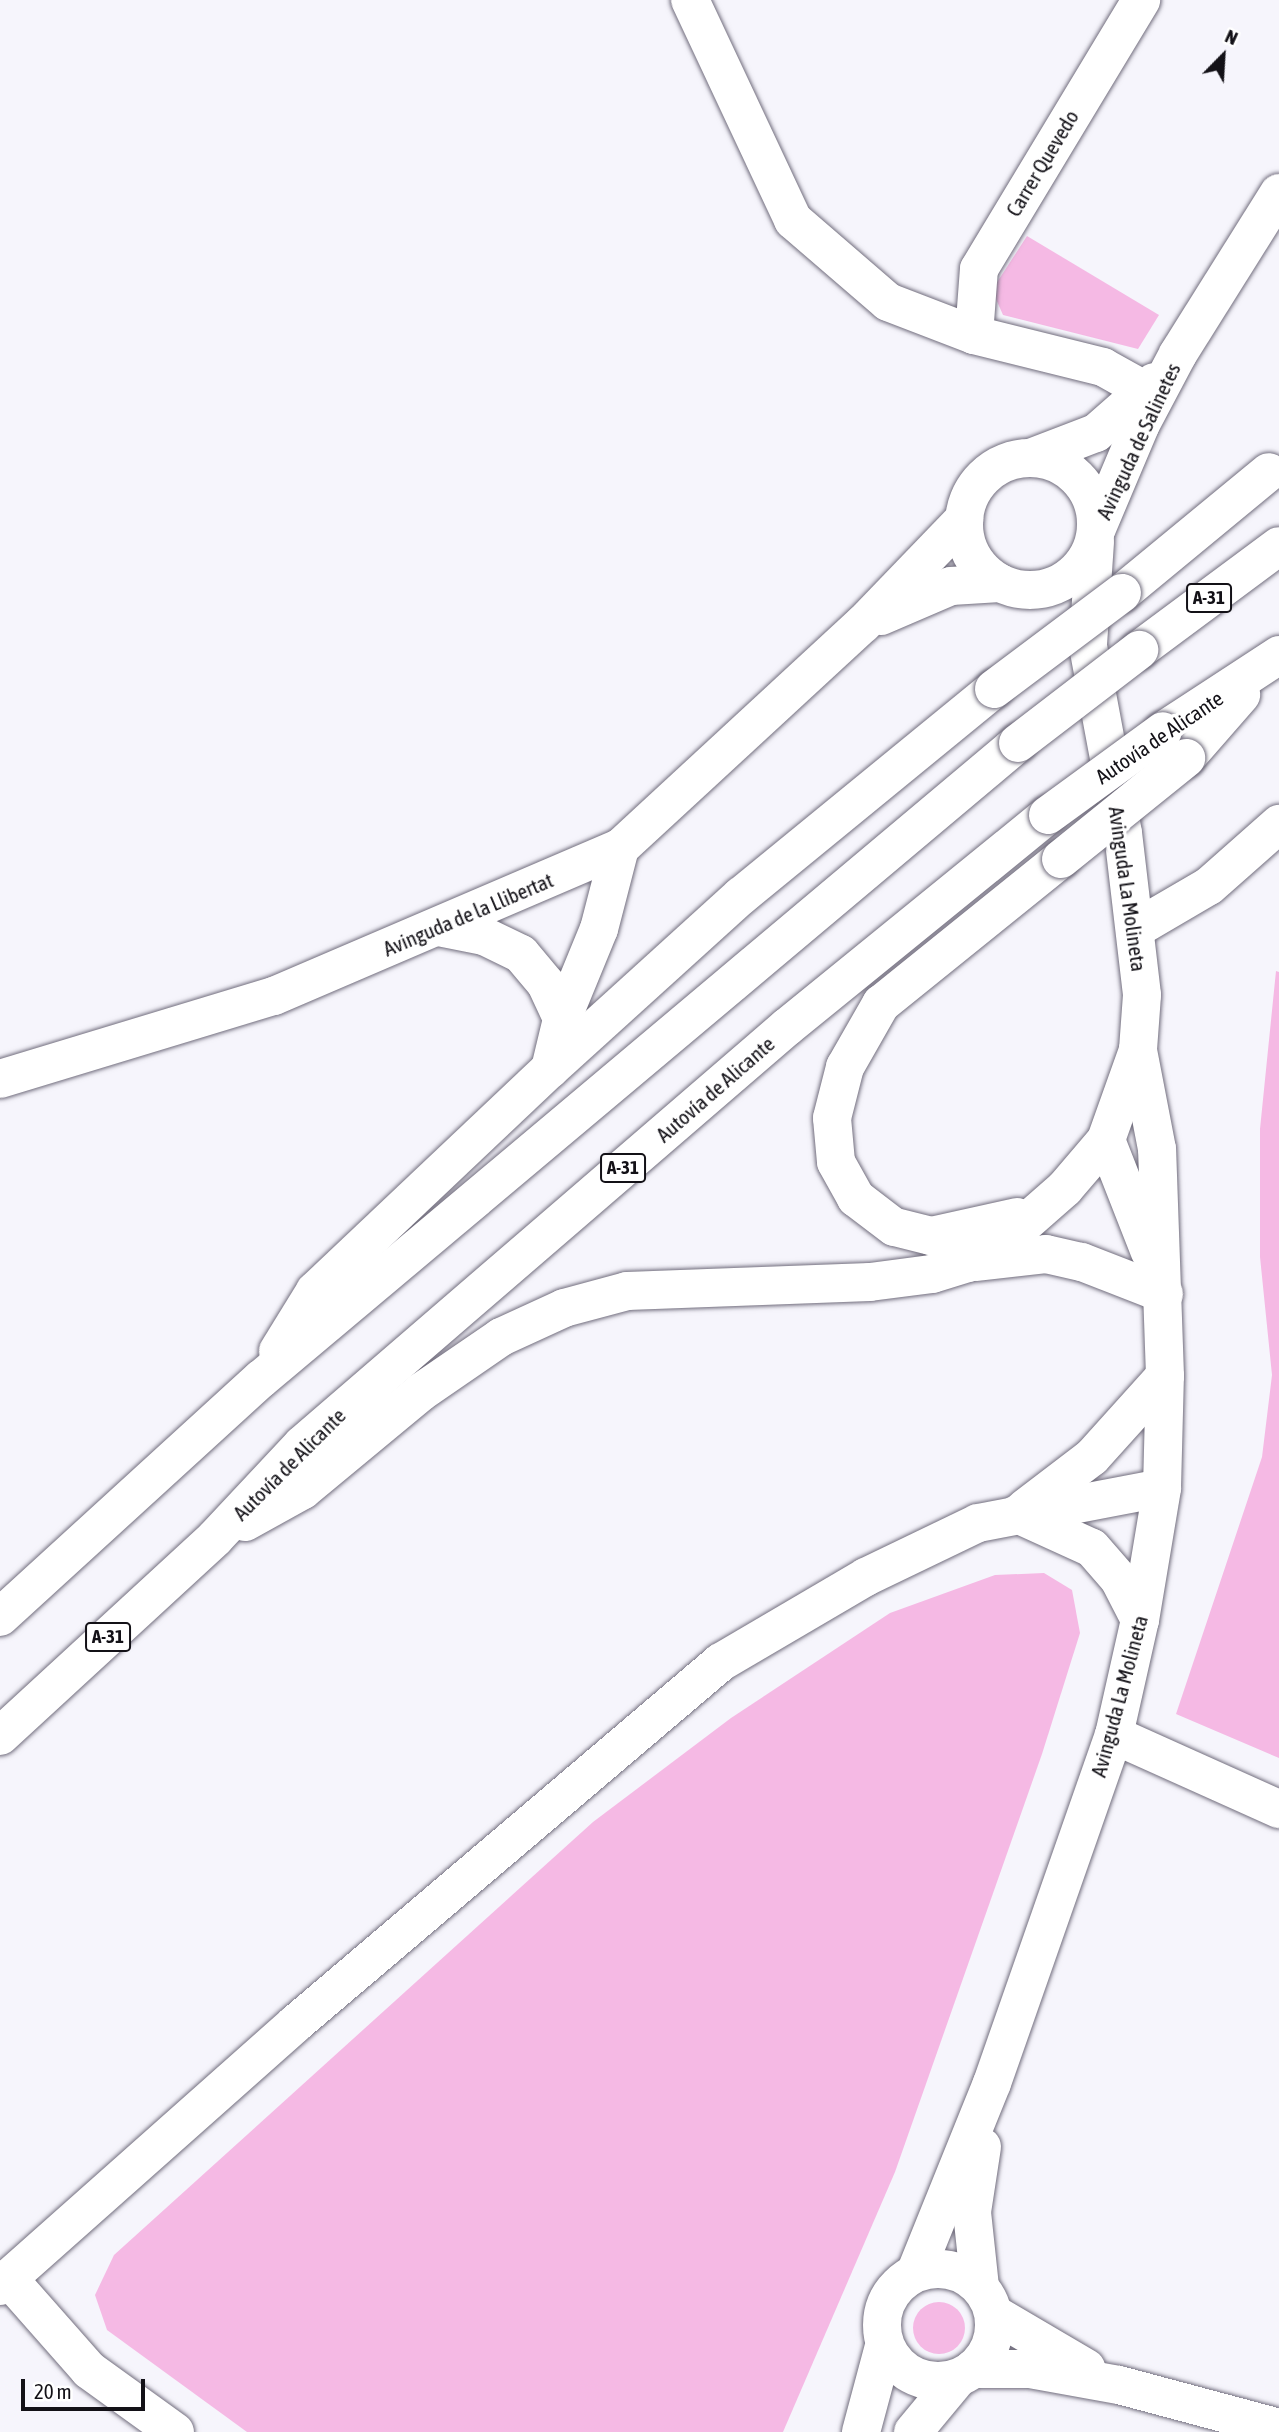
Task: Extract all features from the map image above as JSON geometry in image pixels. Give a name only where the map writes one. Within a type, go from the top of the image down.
[{"type":"main road","points":[[690,0],[793,220],[888,302],[974,335],[1103,367],[1146,391]]},
{"type":"main road","name":"Carrer Quevedo","points":[[974,335],[979,269],[1141,0]]},
{"type":"main road","name":"Avinguda de Salinetes","points":[[1096,535],[1140,426],[1178,354],[1279,193]]},
{"type":"main road","name":"Avinguda de Salinetes","points":[[1033,457],[1096,433],[1146,391],[1178,354]]},
{"type":"main road","points":[[1014,587],[1050,588],[1069,578],[1085,562],[1096,535],[1095,506],[1072,471],[1054,461],[1033,457],[993,468],[968,499],[964,519],[972,557],[1088,646]]},
{"type":"main road","points":[[261,1379],[315,1291],[550,1069],[741,896],[994,689],[1122,593],[1274,464]]},
{"type":"main road","name":"Avinguda de la Llibertat","points":[[0,1079],[274,996],[620,848],[863,624],[964,519]]},
{"type":"main road","name":"Avinguda La Molineta","points":[[916,2271],[992,2083],[1114,1735],[1140,1620],[1162,1488],[1164,1294],[1157,1149],[1138,1050],[1142,995],[1137,928],[1088,646],[1096,535]]},
{"type":"main road","name":"A-31","points":[[0,1617],[261,1379],[1018,743],[1279,546]]},
{"type":"main road","name":"Avinguda de la Llibertat","points":[[863,624],[951,586],[1014,587]]},
{"type":"main road","name":"Autovía de Alicante","points":[[0,1736],[215,1538],[302,1445],[787,1027],[1048,815],[1175,744],[1273,660]]},
{"type":"main road","points":[[1039,1210],[968,1231],[931,1236],[894,1227],[856,1198],[836,1161],[832,1118],[845,1067],[881,1004],[1061,859],[1175,744]]},
{"type":"main road","points":[[1137,928],[1209,886],[1279,824]]},
{"type":"main road","points":[[550,1069],[562,1019],[599,929],[620,848]]},
{"type":"main road","points":[[439,927],[484,936],[521,954],[545,984],[562,1019]]},
{"type":"main road","name":"Avinguda La Molineta","points":[[1138,1050],[1106,1140],[1164,1294]]},
{"type":"main road","points":[[968,1263],[1007,1239],[1039,1210],[1106,1140]]},
{"type":"main road","points":[[215,1538],[303,1490],[421,1392],[501,1337],[564,1308],[627,1291],[870,1282],[932,1274],[968,1263],[1046,1254],[1092,1266],[1164,1294]]},
{"type":"main road","points":[[1017,1514],[1092,1457],[1165,1376]]},
{"type":"main road","points":[[175,2432],[89,2370],[4,2282],[534,1818],[721,1662],[866,1577],[978,1523],[1162,1488]]},
{"type":"main road","points":[[1017,1514],[1092,1549],[1119,1579],[1140,1620]]},
{"type":"main road","points":[[1114,1735],[1279,1809]]},
{"type":"main road","name":"Avinguda La Molineta","points":[[987,2301],[972,2212],[992,2083]]},
{"type":"main road","points":[[861,2432],[884,2346],[880,2316],[892,2289],[916,2271],[939,2268],[962,2273],[987,2301],[1119,2385]]},
{"type":"main road","points":[[912,2432],[965,2374],[994,2335],[987,2301]]},
{"type":"main road","points":[[884,2346],[901,2369],[928,2381],[965,2374],[1030,2369],[1119,2385],[1279,2428]]},
{"type":"shaded area","points":[[1027,236],[1159,315],[1138,349],[1003,315],[992,290]]},
{"type":"shaded area","points":[[1276,971],[1279,972],[1279,1758],[1176,1714],[1262,1457],[1272,1375],[1260,1257],[1260,1129]]},
{"type":"shaded area","points":[[1044,1573],[1072,1590],[1080,1633],[1042,1754],[895,2172],[783,2432],[247,2432],[107,2330],[95,2295],[114,2255],[593,1822],[731,1718],[890,1613],[995,1575]]},
{"type":"shaded area","points":[[939,2302],[949,2304],[957,2310],[963,2318],[963,2338],[957,2346],[949,2352],[939,2354],[929,2352],[921,2346],[915,2338],[913,2328],[915,2318],[921,2310],[929,2304]]}]
